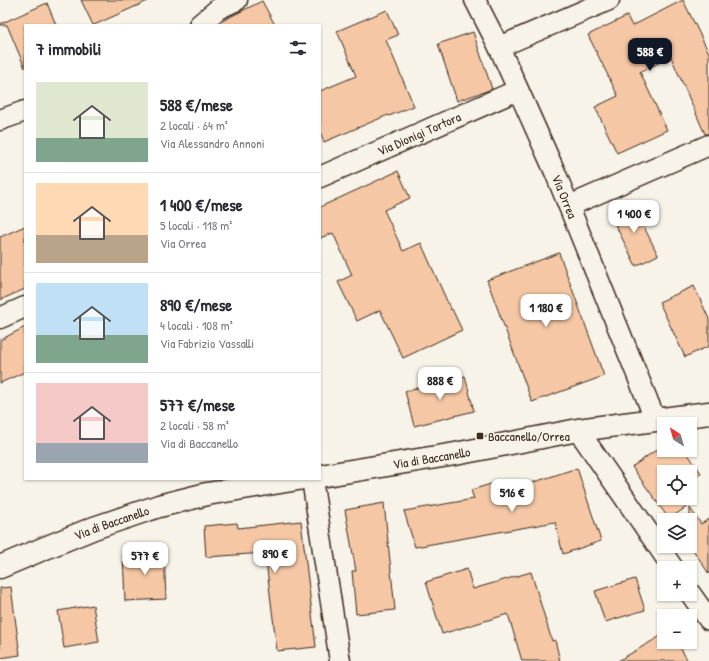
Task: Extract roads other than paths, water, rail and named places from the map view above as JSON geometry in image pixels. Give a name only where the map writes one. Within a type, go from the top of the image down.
[{"type":"street","points":[[200,24],[218,9],[237,0]]},
{"type":"street","name":"Via Orrea","points":[[475,0],[499,47],[555,172],[655,419]]},
{"type":"street","points":[[499,47],[609,0]]},
{"type":"street","name":"Via Dionigi Tortora","points":[[321,177],[518,90]]},
{"type":"street","points":[[0,120],[24,111]]},
{"type":"street","points":[[569,206],[709,145]]},
{"type":"street","points":[[0,318],[24,307]]},
{"type":"street","name":"Via di Baccanello","points":[[321,476],[455,454],[578,430],[709,413]]},
{"type":"street","points":[[578,430],[668,561]]},
{"type":"street","name":"Via di Baccanello","points":[[0,567],[87,531],[159,506],[207,494],[292,480]]},
{"type":"street","points":[[312,480],[340,661]]},
{"type":"street","points":[[696,601],[709,620]]},
{"type":"place","name":"Baccanello/Orrea","points":[[480,436]]}]
